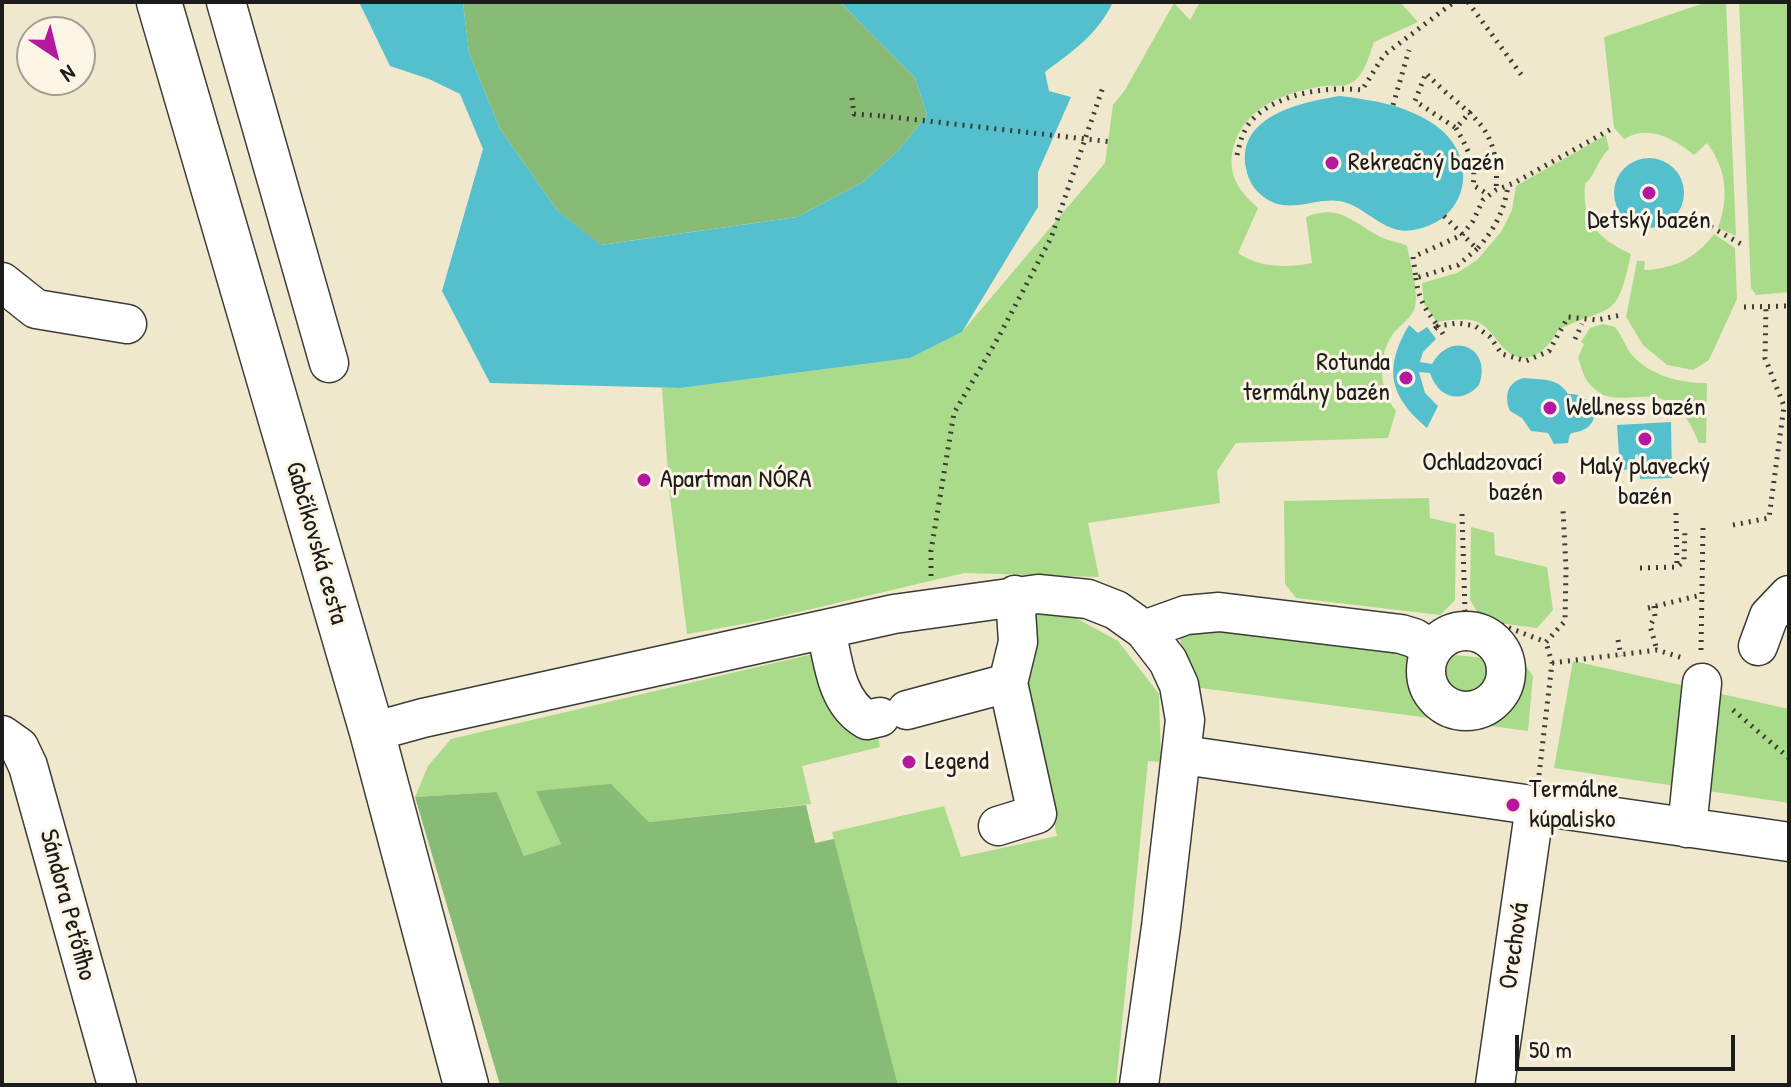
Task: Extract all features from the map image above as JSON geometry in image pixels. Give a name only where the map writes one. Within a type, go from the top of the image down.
[{"type":"main road","name":"Gabčíkovská cesta","points":[[159,2],[372,732],[466,1085]]},
{"type":"street","points":[[226,2],[329,363]]},
{"type":"street","points":[[2,282],[36,309],[127,324]]},
{"type":"street","points":[[372,732],[423,718],[894,614],[1015,595],[1056,594],[1088,599],[1116,610],[1144,630],[1168,661],[1179,685],[1185,720],[1139,1085]]},
{"type":"street","points":[[998,826],[1037,814],[1008,683],[1018,642],[1015,595]]},
{"type":"street","points":[[1789,595],[1769,616],[1758,646],[1789,635]]},
{"type":"street","points":[[1144,630],[1186,615],[1219,612],[1401,634],[1432,649]]},
{"type":"street","points":[[826,629],[836,678],[853,712],[867,720],[1008,683]]},
{"type":"street","points":[[1687,828],[1701,673]]},
{"type":"street","name":"Sándora Petőfiho","points":[[2,735],[19,747],[28,766],[117,1085]]},
{"type":"street","points":[[1183,755],[1789,842]]},
{"type":"street","name":"Orechová","points":[[1495,1085],[1535,806]]},
{"type":"path","points":[[1237,155],[1241,137],[1253,118],[1280,102],[1317,91],[1362,90],[1384,55],[1454,2]]},
{"type":"path","points":[[1468,2],[1508,61],[1523,77]]},
{"type":"path","points":[[1393,105],[1409,50]]},
{"type":"path","points":[[1489,195],[1473,185],[1475,176],[1469,150],[1456,128],[1415,101],[1426,73],[1471,111],[1488,137],[1498,164],[1496,190]]},
{"type":"path","points":[[931,551],[954,413],[1051,238],[1103,87]]},
{"type":"path","points":[[852,98],[854,114],[1112,142]]},
{"type":"path","points":[[1456,128],[1471,111]]},
{"type":"path","points":[[1443,334],[1417,293],[1413,257],[1462,235],[1483,200],[1496,190],[1613,128]]},
{"type":"path","points":[[1416,278],[1458,265],[1477,249],[1491,234],[1505,207],[1508,185]]},
{"type":"path","points":[[1444,216],[1477,249]]},
{"type":"path","points":[[1697,219],[1741,244]]},
{"type":"path","points":[[1733,525],[1769,518],[1786,406],[1765,358],[1766,306]]},
{"type":"path","points":[[1744,307],[1789,306]]},
{"type":"path","points":[[1431,332],[1447,323],[1475,326],[1490,337],[1502,354],[1526,361],[1549,351],[1568,317],[1597,320],[1621,315]]},
{"type":"path","points":[[1575,339],[1582,324]]},
{"type":"path","points":[[1472,334],[1475,326]]},
{"type":"path","points":[[1546,642],[1568,620],[1563,510]]},
{"type":"path","points":[[1462,514],[1465,611],[1546,642]]},
{"type":"path","points":[[1674,515],[1677,567]]},
{"type":"path","points":[[1701,673],[1703,527]]},
{"type":"path","points":[[1640,568],[1677,567],[1684,561],[1685,528]]},
{"type":"path","points":[[1657,650],[1650,626],[1655,617],[1651,607],[1702,595]]},
{"type":"path","points":[[1618,640],[1621,656]]},
{"type":"path","points":[[1535,806],[1552,663],[1546,642]]},
{"type":"path","points":[[1552,663],[1657,650],[1701,673],[1789,758]]},
{"type":"green space","points":[[463,2],[840,2],[915,78],[927,115],[898,151],[863,182],[797,217],[600,245],[557,210],[500,129],[469,53]]},
{"type":"green space","points":[[1200,2],[1400,2],[1418,22],[1374,42],[1362,72],[1349,84],[1295,92],[1256,112],[1238,134],[1232,158],[1236,182],[1258,208],[1238,253],[1246,258],[1274,266],[1312,263],[1306,217],[1327,212],[1344,216],[1381,237],[1407,246],[1416,304],[1410,316],[1393,334],[1384,352],[1383,383],[1396,411],[1388,438],[1236,443],[1217,471],[1220,503],[1088,523],[1099,577],[964,573],[765,620],[687,634],[669,489],[662,388],[910,358],[962,332],[1105,163],[1113,105],[1125,90],[1174,3],[1190,20]]},
{"type":"green space","points":[[1707,2],[1726,2],[1736,236],[1718,228],[1724,205],[1724,184],[1719,163],[1707,143],[1694,155],[1661,135],[1643,133],[1624,139],[1614,128],[1604,37]]},
{"type":"green space","points":[[1739,2],[1789,2],[1789,292],[1756,295],[1751,288]]},
{"type":"green space","points":[[1606,135],[1609,149],[1585,184],[1585,197],[1589,219],[1594,227],[1609,242],[1631,254],[1621,291],[1610,308],[1558,330],[1538,354],[1523,358],[1508,352],[1475,321],[1437,322],[1424,304],[1422,283],[1457,273],[1477,260],[1501,232],[1512,210],[1516,186]]},
{"type":"green space","points":[[1714,234],[1735,248],[1737,299],[1709,360],[1693,370],[1667,365],[1643,345],[1626,317],[1637,261],[1645,261],[1644,270],[1684,261],[1700,250]]},
{"type":"green space","points":[[1603,324],[1615,327],[1631,354],[1647,368],[1676,380],[1707,383],[1706,443],[1699,443],[1686,418],[1672,404],[1658,398],[1614,397],[1600,393],[1588,382],[1578,358],[1584,344],[1581,342],[1590,328]]},
{"type":"green space","points":[[1429,498],[1430,518],[1456,524],[1455,600],[1440,615],[1296,598],[1285,584],[1284,501]]},
{"type":"green space","points":[[1471,527],[1494,533],[1495,555],[1547,567],[1553,610],[1537,628],[1483,621],[1470,600]]},
{"type":"green space","points":[[1065,612],[1118,641],[1159,694],[1161,762],[1148,761],[1116,1085],[898,1085],[832,832],[944,806],[961,857],[1057,836],[1027,702],[1032,613]]},
{"type":"green space","points":[[1191,628],[1523,662],[1533,676],[1528,731],[1193,687],[1180,639]]},
{"type":"green space","points":[[821,652],[878,737],[880,747],[802,766],[811,804],[649,822],[611,785],[537,791],[561,844],[524,856],[497,792],[415,797],[428,766],[451,739]]},
{"type":"green space","points":[[1573,661],[1789,709],[1789,803],[1554,768]]},
{"type":"green space","points":[[611,784],[649,822],[806,805],[815,843],[834,839],[898,1085],[500,1085],[415,797],[497,792],[524,856],[561,844],[536,791]]},
{"type":"water","points":[[359,2],[463,2],[469,53],[500,129],[557,210],[601,245],[797,217],[863,182],[898,151],[927,115],[915,78],[840,2],[1113,2],[1092,33],[1045,72],[1049,91],[1071,97],[1038,172],[1038,207],[962,332],[910,358],[680,388],[490,383],[442,291],[483,149],[460,94],[429,79],[390,66]]},
{"type":"water","name":"Rekreačný bazén","points":[[1340,96],[1410,112],[1432,123],[1448,136],[1463,168],[1463,185],[1447,214],[1432,224],[1403,231],[1386,226],[1347,203],[1328,201],[1289,206],[1270,201],[1257,191],[1247,173],[1246,150],[1251,136],[1261,124],[1290,108]]},
{"type":"water","name":"Detský bazén","points":[[1649,158],[1668,164],[1678,174],[1684,193],[1678,212],[1668,222],[1649,228],[1630,222],[1620,212],[1614,193],[1620,174],[1630,164]]},
{"type":"water","points":[[1409,325],[1418,333],[1427,327],[1436,339],[1423,352],[1420,362],[1432,364],[1449,347],[1459,346],[1475,353],[1482,372],[1479,385],[1458,397],[1438,388],[1430,373],[1419,372],[1425,393],[1438,406],[1427,428],[1404,405],[1394,381],[1396,355]]},
{"type":"water","name":"Wellness bazén","points":[[1524,378],[1554,382],[1568,394],[1583,397],[1594,413],[1590,425],[1570,434],[1568,443],[1554,444],[1548,433],[1531,431],[1522,418],[1510,411],[1507,400],[1511,386]]},
{"type":"water","name":"Malý plavecký bazén","points":[[1671,422],[1672,478],[1640,479],[1638,454],[1635,455],[1635,468],[1624,470],[1622,455],[1619,455],[1617,425]]},
{"type":"place","name":"Rekreačný bazén","points":[[1332,163]]},
{"type":"place","name":"Detský bazén","points":[[1649,193]]},
{"type":"place","name":"Rotunda termálny bazén","points":[[1406,378]]},
{"type":"place","name":"Wellness bazén","points":[[1550,408]]},
{"type":"place","name":"Malý plavecký bazén","points":[[1645,439]]},
{"type":"place","name":"Ochladzovací bazén","points":[[1559,478]]},
{"type":"place","name":"Apartman NÓRA","points":[[644,480]]},
{"type":"place","name":"Legend","points":[[909,762]]},
{"type":"place","name":"Termálne kúpalisko","points":[[1513,805]]}]
